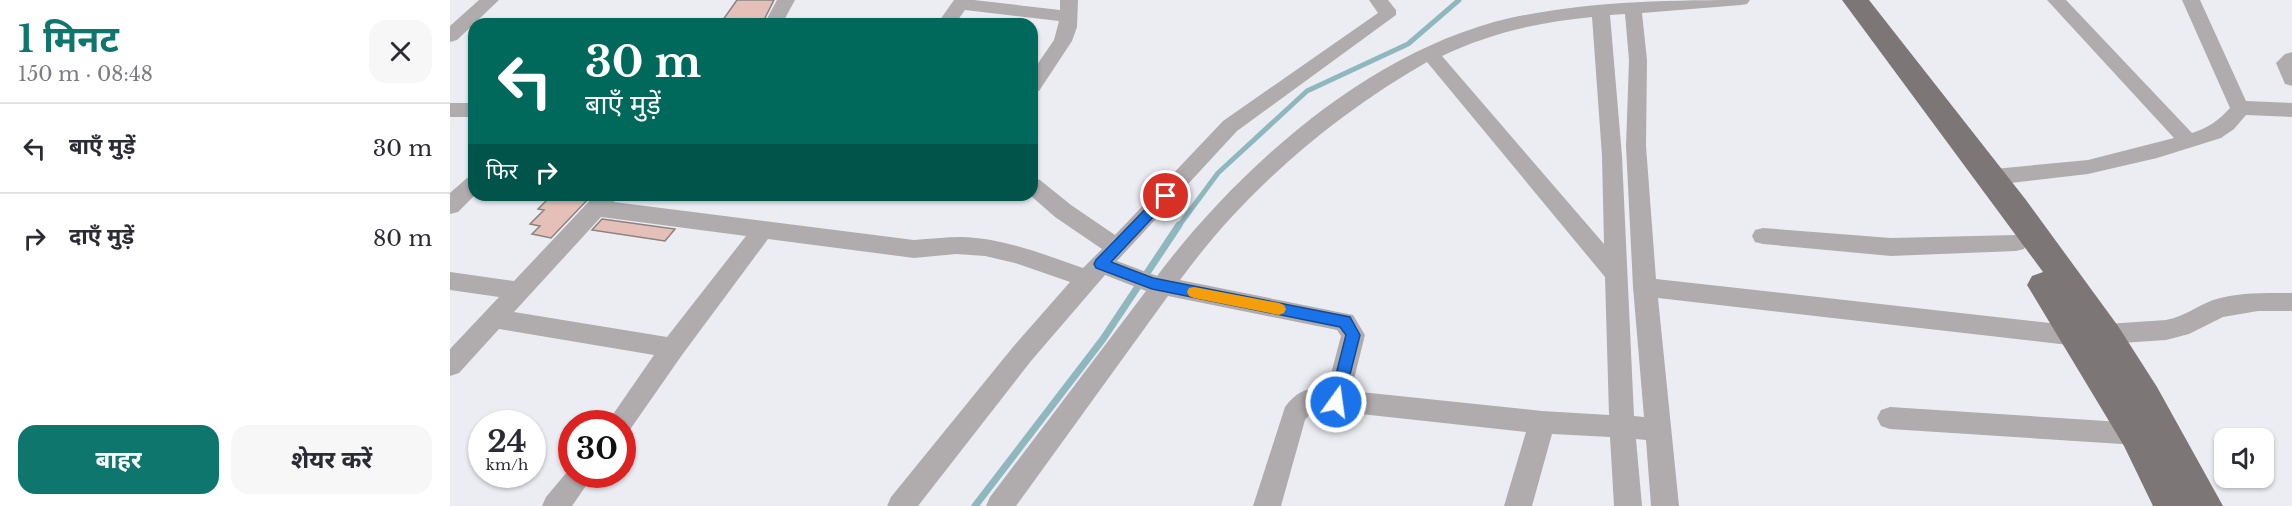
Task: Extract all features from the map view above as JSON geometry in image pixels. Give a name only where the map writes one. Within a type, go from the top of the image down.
[{"type":"main road","points":[[1840,0],[1946,128],[1994,177],[2091,335],[2173,506]]},
{"type":"main road","points":[[1855,0],[1946,128],[2016,243],[2091,335],[2131,375],[2203,506]]},
{"type":"street","points":[[470,18],[490,0]]},
{"type":"street","points":[[780,18],[786,0]]},
{"type":"street","points":[[950,18],[963,0],[969,5],[1068,9],[1068,27],[1063,41],[1038,77]]},
{"type":"street","points":[[901,506],[1022,354],[1230,126],[1387,15],[1387,10],[1378,0]]},
{"type":"street","points":[[1000,506],[1158,285],[1205,231],[1267,170],[1354,98],[1448,45],[1509,24],[1558,14],[1741,0]]},
{"type":"street","points":[[2056,0],[2189,142]]},
{"type":"street","points":[[2191,0],[2240,109]]},
{"type":"street","points":[[1618,9],[1612,156],[1617,275],[1640,427],[1665,506]]},
{"type":"street","points":[[1618,9],[1638,60],[1636,146],[1645,287],[1640,427],[1628,506]]},
{"type":"street","points":[[450,36],[468,20]]},
{"type":"street","points":[[1430,54],[1617,275]]},
{"type":"street","points":[[2292,58],[2285,63],[2292,80]]},
{"type":"street","points":[[1994,177],[2088,167],[2189,142],[2214,133],[2227,124],[2240,109],[2254,107],[2292,110]]},
{"type":"street","points":[[450,110],[468,110]]},
{"type":"street","points":[[450,206],[468,189]]},
{"type":"street","points":[[1038,190],[1063,211],[1105,265]]},
{"type":"street","points":[[450,366],[602,201],[764,228],[914,249],[952,245],[972,246],[1105,265],[1158,285],[1345,322],[1353,335],[1336,402]]},
{"type":"street","points":[[629,410],[764,228]]},
{"type":"street","points":[[1763,236],[1891,247],[2016,243]]},
{"type":"street","points":[[450,281],[518,291]]},
{"type":"street","points":[[1645,287],[2091,335],[2181,327],[2218,308],[2240,304],[2292,303]]},
{"type":"street","points":[[493,318],[673,348]]},
{"type":"street","points":[[1268,506],[1294,415],[1303,403],[1312,398],[1542,422],[1640,427]]},
{"type":"street","points":[[1890,418],[2137,434]]},
{"type":"street","points":[[1518,506],[1542,422]]},
{"type":"street","points":[[556,506],[570,488]]},
{"type":"building","points":[[737,0],[774,0],[765,18],[724,18]]},
{"type":"building","points":[[546,201],[586,201],[551,238],[532,234],[540,226],[530,224],[544,210],[538,209]]},
{"type":"building","points":[[602,219],[675,229],[665,241],[592,230]]},
{"type":"waterway","points":[[1178,227],[1218,173],[1307,91],[1408,44],[1459,0]]},
{"type":"waterway","points":[[975,506],[1103,339],[1179,225]]},
{"type":"slow traffic","points":[[1194,292],[1279,309]]},
{"type":"route","points":[[1166,196],[1101,264],[1152,284],[1345,322],[1353,335],[1336,402]]}]
